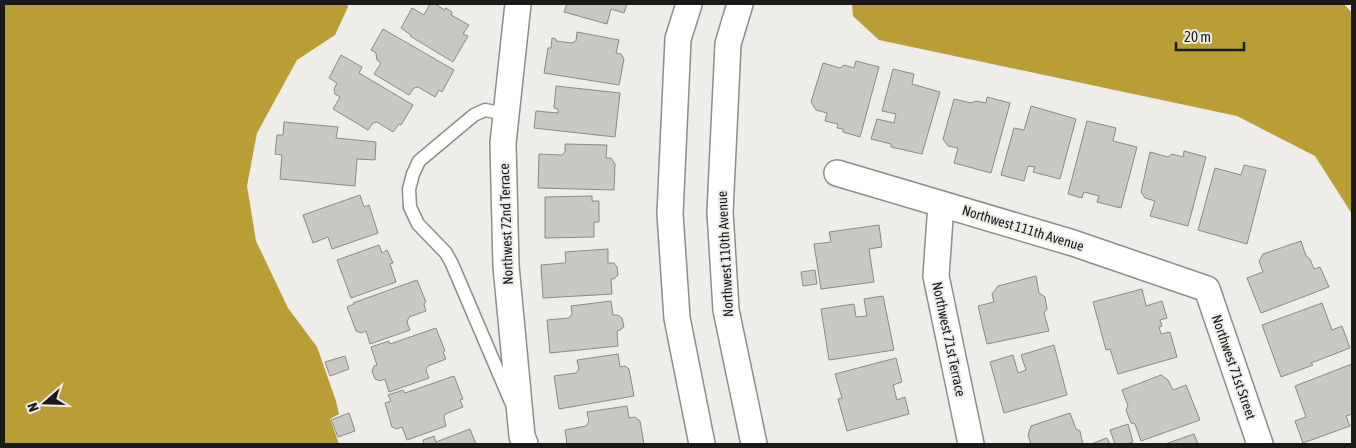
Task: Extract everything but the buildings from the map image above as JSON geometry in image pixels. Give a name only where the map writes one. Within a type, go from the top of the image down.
[{"type":"street","name":"Northwest 72nd Terrace","points":[[518,4],[503,143],[506,266],[523,436]]},
{"type":"street","points":[[689,4],[678,39],[670,214],[677,318],[702,444]]},
{"type":"street","name":"Northwest 110th Avenue","points":[[740,4],[728,44],[720,212],[726,310],[754,444]]},
{"type":"street","name":"Northwest 111th Avenue","points":[[837,172],[1073,243],[1207,289]]},
{"type":"street","name":"Northwest 71st Terrace","points":[[941,204],[936,276],[971,444]]},
{"type":"street","name":"Northwest 71st Street","points":[[1207,289],[1260,444]]},
{"type":"lane","points":[[506,114],[485,110],[474,115],[419,162],[413,174],[409,190],[410,207],[418,224],[446,253],[452,264],[523,436]]},
{"type":"shaded area","points":[[4,4],[347,4],[348,7],[335,35],[297,60],[257,133],[247,186],[256,241],[288,308],[317,347],[339,414],[330,419],[339,444],[4,444]]},
{"type":"shaded area","points":[[852,4],[1344,4],[1352,13],[1352,214],[1315,156],[1237,116],[879,40],[853,16]]}]
